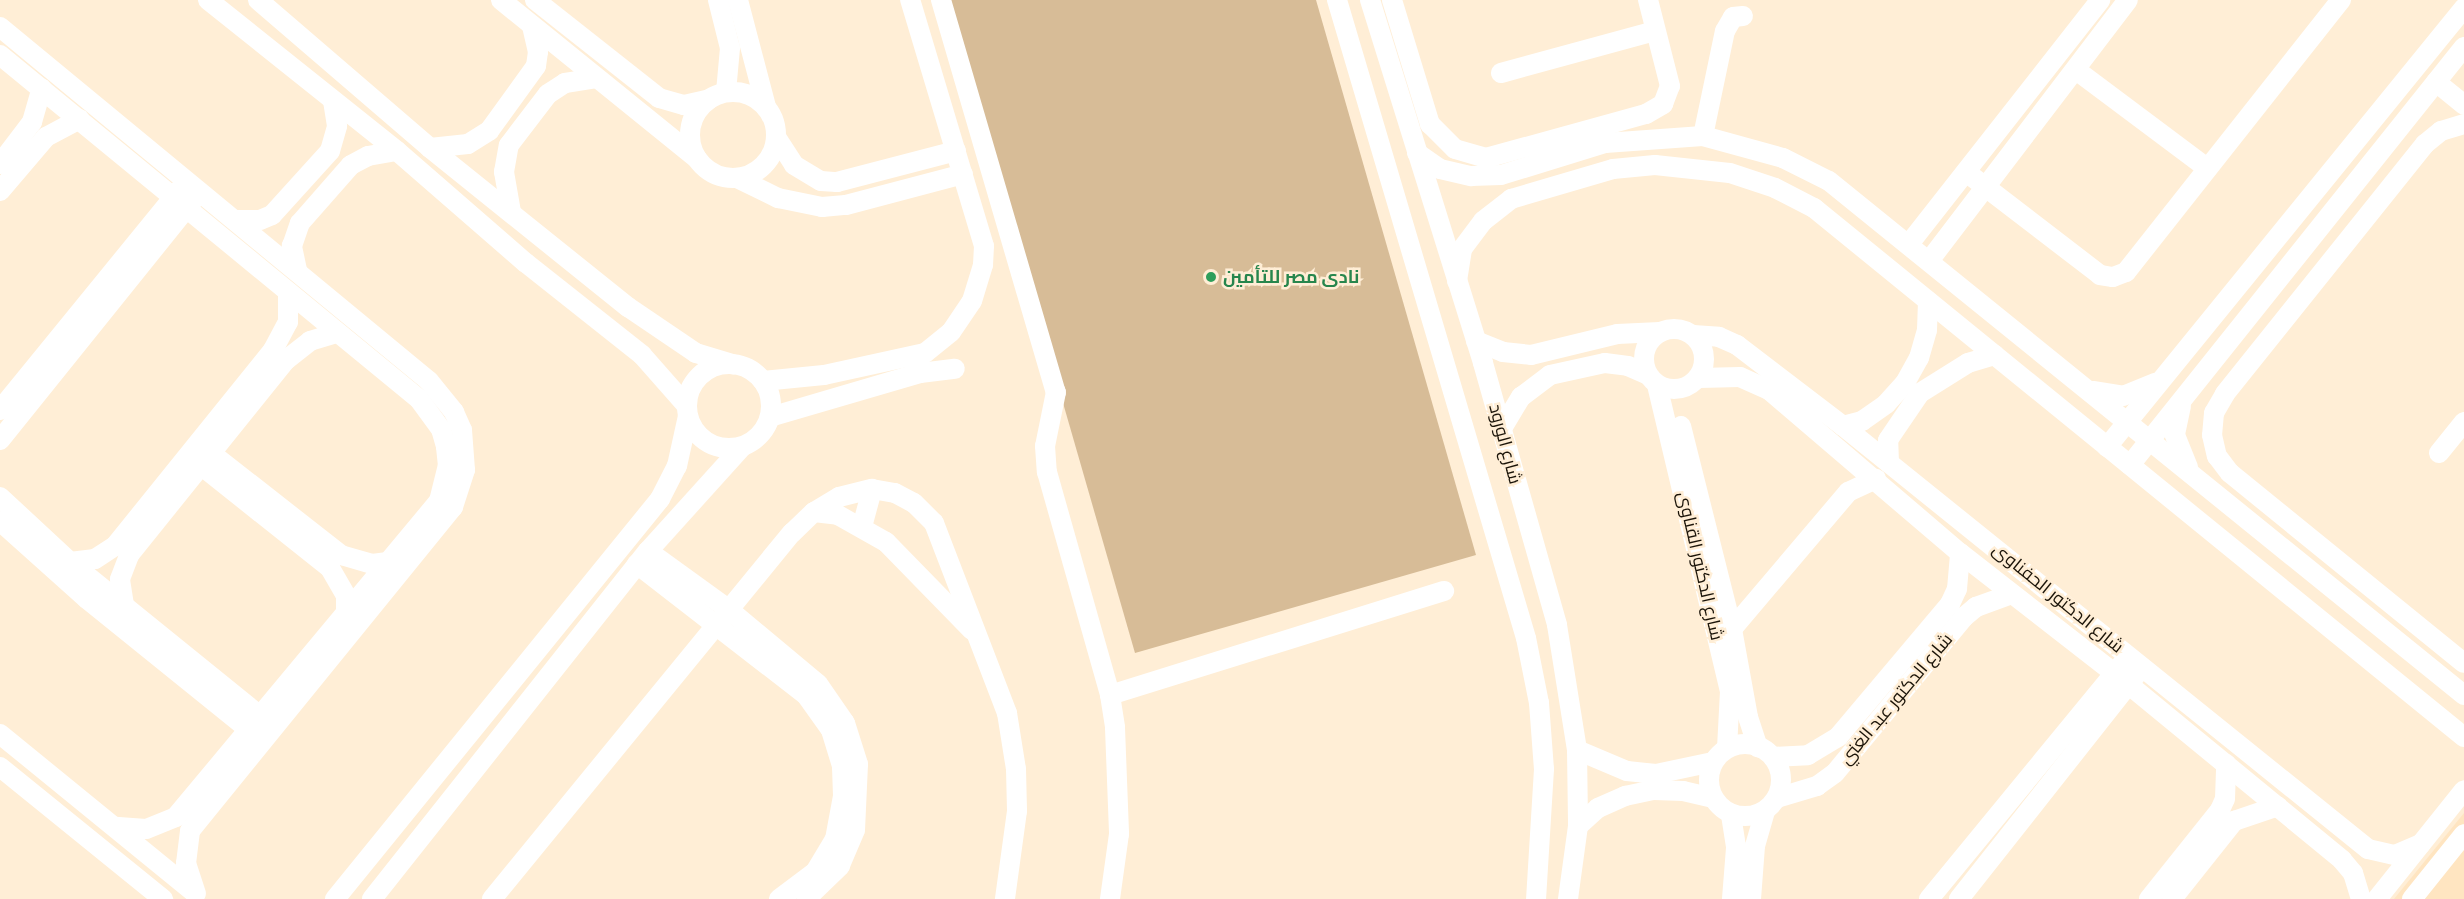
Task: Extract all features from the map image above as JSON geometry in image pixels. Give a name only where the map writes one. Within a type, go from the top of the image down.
[{"type":"street","points":[[208,0],[398,151],[526,263],[642,355],[687,411],[704,441],[723,448],[742,447]]},
{"type":"street","points":[[258,0],[430,148],[662,333],[696,353],[750,369],[763,381],[771,398],[770,417],[760,435],[742,447],[642,558],[372,899]]},
{"type":"street","points":[[501,0],[718,176],[737,178],[778,198],[822,207],[846,205],[963,174]]},
{"type":"street","points":[[697,159],[690,127],[717,96],[731,63],[718,0]]},
{"type":"street","points":[[738,0],[776,137],[794,165],[821,181],[846,180],[956,151]]},
{"type":"street","points":[[763,381],[824,375],[925,353],[951,332],[972,301],[983,265],[984,246],[910,0]]},
{"type":"street","points":[[941,0],[1053,381],[1056,403],[1045,446],[1046,465],[1110,695],[1120,781],[1119,834],[1110,899]]},
{"type":"street","name":"شارع الورود","points":[[1337,0],[1526,638],[1539,703],[1544,769],[1536,899]]},
{"type":"street","name":"شارع الورود","points":[[1370,0],[1476,341],[1559,636],[1577,750],[1578,826],[1568,899]]},
{"type":"street","points":[[1392,0],[1430,124],[1455,149],[1486,158],[1655,111],[1663,104],[1670,86],[1648,0]]},
{"type":"street","points":[[1909,244],[2100,0]]},
{"type":"street","points":[[1929,261],[2128,0]]},
{"type":"street","points":[[1966,172],[2088,268],[2100,275],[2113,277],[2126,272],[2341,0]]},
{"type":"street","points":[[544,4],[659,99],[684,105],[717,96],[748,95],[766,107]]},
{"type":"street","points":[[2107,447],[2396,95],[2464,8]]},
{"type":"street","points":[[1703,136],[1725,31],[1733,17],[1743,16]]},
{"type":"street","points":[[430,148],[455,147],[489,131],[536,66],[538,46],[532,26]]},
{"type":"street","points":[[0,27],[297,270],[443,395],[462,430],[465,470],[453,507],[262,729],[176,817],[146,829],[114,827]]},
{"type":"street","points":[[1501,73],[1655,31]]},
{"type":"street","points":[[2130,465],[2464,47]]},
{"type":"street","points":[[0,55],[419,399],[432,413],[446,447],[448,465],[439,501],[346,612],[190,831],[186,863],[199,896]]},
{"type":"street","points":[[2076,70],[2207,168]]},
{"type":"street","points":[[510,212],[504,172],[509,145],[548,94],[575,80],[596,78]]},
{"type":"street","points":[[2436,82],[2464,105]]},
{"type":"street","points":[[0,164],[32,122],[42,88]]},
{"type":"street","points":[[2396,95],[2414,110]]},
{"type":"street","points":[[236,220],[260,220],[272,215],[330,151],[337,126],[333,100]]},
{"type":"street","points":[[2015,109],[2034,125]]},
{"type":"street","points":[[0,191],[46,137],[80,120]]},
{"type":"street","points":[[2464,124],[2441,132],[2425,144],[2225,393],[2214,413],[2212,435],[2217,456],[2230,473],[2464,663]]},
{"type":"street","points":[[1417,153],[1440,169],[1471,176],[1501,175],[1605,143],[1703,136],[1783,158],[1829,181],[2464,695]]},
{"type":"street","points":[[737,178],[764,165],[776,137]]},
{"type":"street","points":[[297,270],[292,246],[300,223],[351,165],[368,156],[398,151]]},
{"type":"street","points":[[1457,280],[1462,249],[1483,221],[1511,199],[1613,169],[1654,165],[1730,172],[1775,188],[1814,208],[2464,737]]},
{"type":"street","points":[[0,410],[194,186]]},
{"type":"street","points":[[0,440],[180,203]]},
{"type":"street","points":[[124,606],[120,579],[126,560],[284,336],[288,322],[288,292]]},
{"type":"street","points":[[1842,426],[1863,421],[1886,405],[1905,383],[1922,348],[1928,301]]},
{"type":"street","points":[[1476,341],[1503,352],[1532,355],[1617,334],[1675,329],[1693,335],[1705,356],[1699,378],[1687,387],[1659,383],[1628,366],[1605,363],[1550,375],[1521,397],[1501,430]]},
{"type":"street","points":[[1659,383],[1644,354],[1650,342],[1660,332]]},
{"type":"street","points":[[70,562],[95,559],[115,546],[286,360],[310,341],[336,333]]},
{"type":"street","name":"شارع الدكتور الحفناوى","points":[[1693,335],[1719,337],[1737,345],[1991,544],[2368,849],[2388,854],[2409,852],[2421,844]]},
{"type":"street","points":[[1888,463],[1888,440],[1920,393],[1942,375],[1995,355]]},
{"type":"street","points":[[335,899],[660,499],[677,466],[693,383],[701,374],[722,364],[734,364]]},
{"type":"street","points":[[770,417],[920,373],[955,369]]},
{"type":"street","name":"شارع الدكتور الحفناوى","points":[[1699,378],[1730,375],[1760,384],[1876,479],[1968,559],[2121,679],[2342,860],[2353,873],[2361,899]]},
{"type":"street","points":[[2081,385],[2100,395],[2123,396],[2144,390],[2163,378]]},
{"type":"street","name":"شارع الدكتور القناوى","points":[[1659,383],[1732,629],[1748,717],[1765,752]]},
{"type":"street","name":"شارع الدكتور القناوى","points":[[1659,383],[1730,691],[1720,755]]},
{"type":"street","points":[[2186,396],[2177,415],[2175,435],[2180,456],[2191,473]]},
{"type":"street","points":[[2439,453],[2464,422]]},
{"type":"street","points":[[200,454],[341,555],[372,564],[388,562]]},
{"type":"street","points":[[200,454],[330,568],[343,589],[346,612]]},
{"type":"street","points":[[1732,629],[1848,492],[1876,479]]},
{"type":"street","points":[[862,527],[872,489]]},
{"type":"street","points":[[492,899],[722,617],[814,512],[848,493],[872,489],[895,493],[914,503],[934,523],[1007,713],[1016,769],[1013,860],[1005,899]]},
{"type":"street","points":[[0,497],[70,562],[124,606],[262,729]]},
{"type":"street","points":[[814,512],[838,515],[886,542],[928,581],[975,634]]},
{"type":"street","points":[[0,521],[87,599],[262,729]]},
{"type":"street","points":[[1968,559],[1991,544]]},
{"type":"street","points":[[642,558],[818,684],[845,723],[858,764],[858,809],[850,846],[827,882],[806,899]]},
{"type":"street","name":"شارع الدكتور عبد الغني","points":[[1765,752],[1808,755],[1838,737],[1950,604],[1968,559]]},
{"type":"street","points":[[1506,575],[1538,567]]},
{"type":"street","points":[[928,581],[953,568]]},
{"type":"street","points":[[1110,695],[1444,591]]},
{"type":"street","name":"شارع الدكتور عبد الغني","points":[[1771,805],[1808,790],[1835,773],[1964,617],[1976,607],[2011,594]]},
{"type":"street","points":[[722,617],[806,695],[831,730],[842,767],[839,823],[826,859],[779,899]]},
{"type":"street","points":[[1959,899],[2135,661]]},
{"type":"street","points":[[1929,899],[2121,679]]},
{"type":"street","points":[[0,734],[199,896]]},
{"type":"street","points":[[1577,750],[1627,771],[1656,774],[1720,755],[1738,745],[1765,752],[1781,777],[1755,846],[1750,899]]},
{"type":"street","points":[[1720,755],[1709,786],[1713,798],[1731,815],[1743,817],[1771,805]]},
{"type":"street","points":[[2149,899],[2220,810],[2225,799],[2226,764]]},
{"type":"street","points":[[0,767],[163,899]]},
{"type":"street","points":[[1578,826],[1598,808],[1625,796],[1654,790],[1683,791],[1713,798]]},
{"type":"street","points":[[2377,899],[2464,790]]},
{"type":"street","points":[[2172,899],[2234,821],[2245,814],[2278,806]]},
{"type":"street","points":[[1731,815],[1736,848],[1732,899]]},
{"type":"street","points":[[2412,899],[2464,834]]},
{"type":"street","points":[[2342,860],[2357,840]]},
{"type":"shaded area","name":"نادى مصر للتأمين","points":[[947,0],[1316,0],[1476,555],[1135,653]]},
{"type":"shaded area","points":[[2464,813],[2464,899],[2394,899]]},
{"type":"place","name":"نادى مصر للتأمين","points":[[1211,277]]}]
